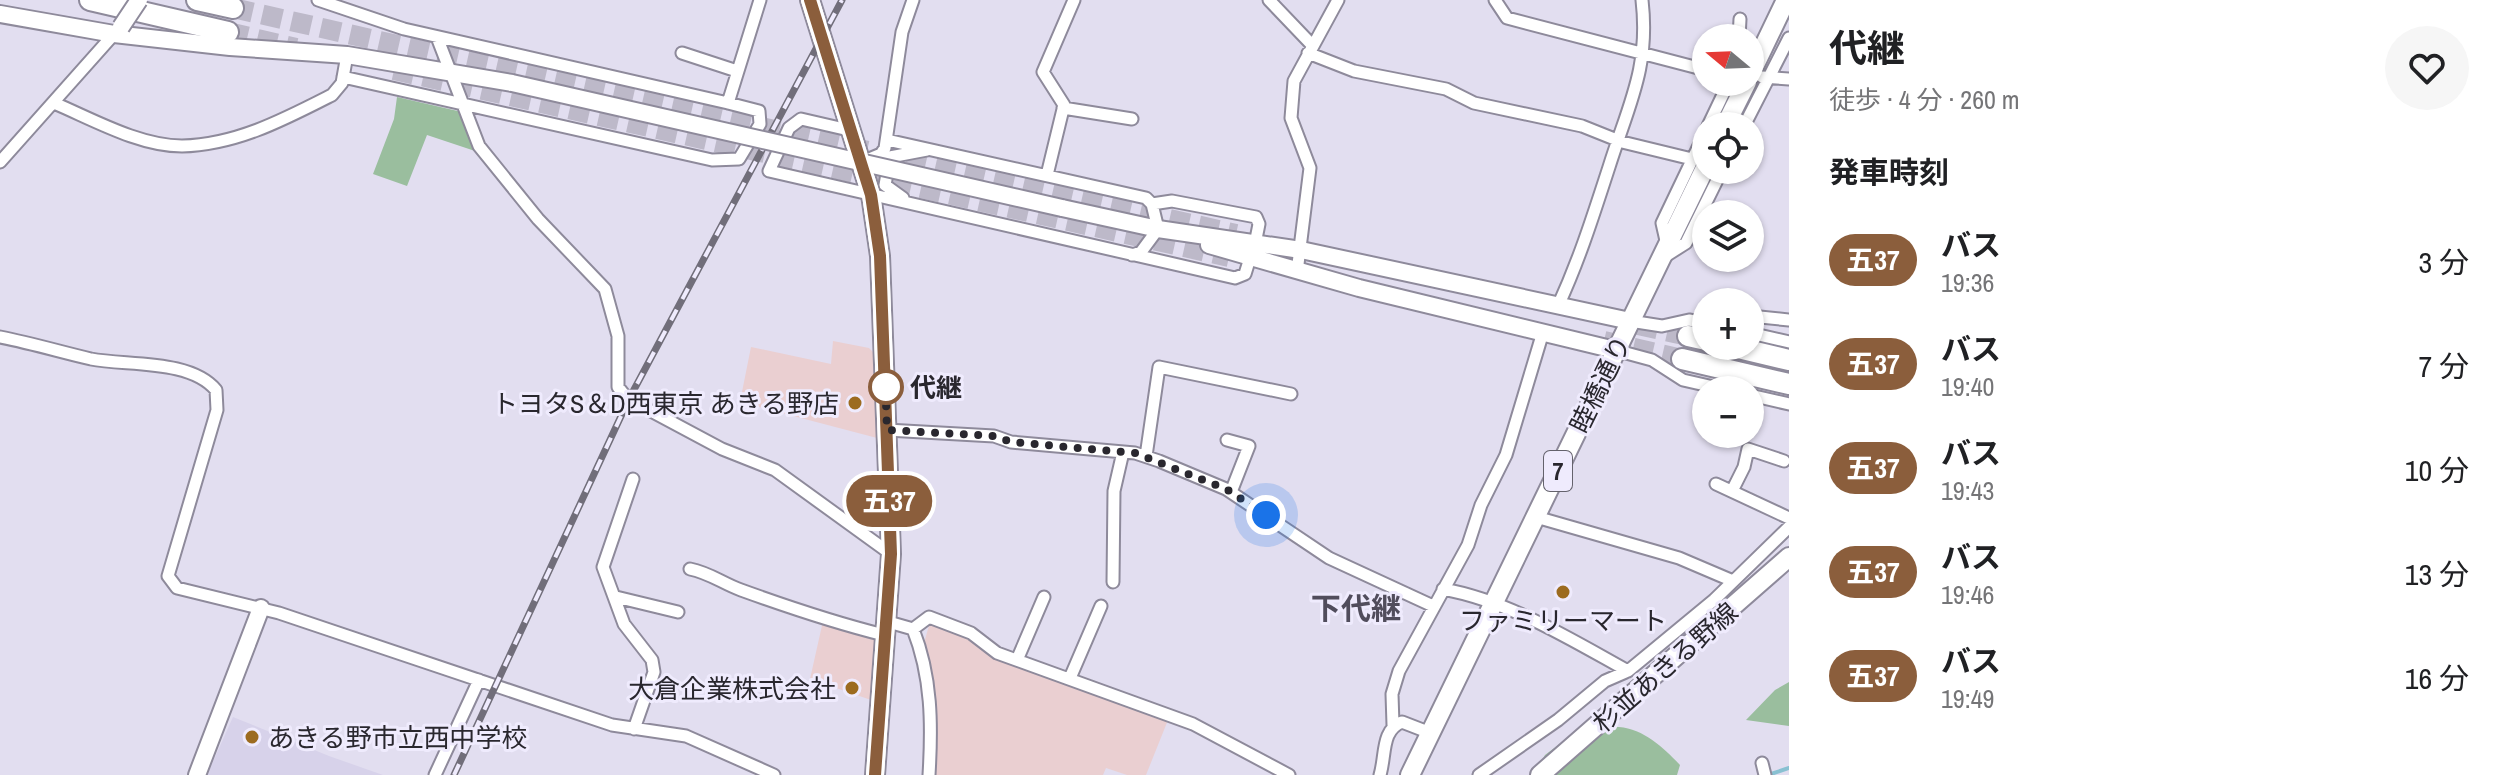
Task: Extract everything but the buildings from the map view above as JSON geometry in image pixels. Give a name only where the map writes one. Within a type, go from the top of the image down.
[{"type":"highway","points":[[90,0],[228,32]]},
{"type":"highway","points":[[197,0],[233,8]]},
{"type":"highway","points":[[1764,354],[1789,360]]},
{"type":"highway","points":[[1682,359],[1789,384]]},
{"type":"main road","points":[[810,0],[871,195],[880,256],[891,554],[875,775]]},
{"type":"main road","points":[[1764,56],[1786,0]]},
{"type":"main road","name":"睦橋通り","points":[[1410,775],[1433,734],[1664,253],[1692,181]]},
{"type":"main road","name":"杉並あきる野線","points":[[1540,775],[1789,557]]},
{"type":"street","points":[[0,162],[118,30],[139,0]]},
{"type":"street","points":[[318,0],[404,29],[759,111],[760,124],[739,159],[712,160],[343,77]]},
{"type":"street","points":[[728,103],[760,0]]},
{"type":"street","points":[[861,162],[881,154],[887,140],[902,32],[913,0]]},
{"type":"street","points":[[1047,175],[1063,108],[1043,75],[1074,0]]},
{"type":"street","points":[[1269,0],[1310,49],[1354,71],[1446,89],[1474,103],[1582,126],[1692,161]]},
{"type":"street","points":[[1297,272],[1310,168],[1291,118],[1294,81],[1338,0]]},
{"type":"street","points":[[1495,0],[1507,18],[1692,66]]},
{"type":"street","points":[[1558,306],[1587,244],[1618,139],[1632,108],[1643,53],[1642,0]]},
{"type":"street","points":[[0,14],[347,55],[512,83],[1252,251],[1297,272],[1652,360],[1683,380],[1692,382]]},
{"type":"street","points":[[1740,19],[1740,24]]},
{"type":"street","points":[[437,37],[472,132],[491,161],[605,289],[618,336],[618,387],[630,400],[722,449],[775,470],[891,554]]},
{"type":"street","points":[[1764,67],[1789,38]]},
{"type":"street","points":[[682,53],[737,71]]},
{"type":"street","points":[[54,103],[135,136],[182,146],[243,136],[332,95],[343,77],[347,55]]},
{"type":"street","points":[[1764,77],[1789,79]]},
{"type":"street","points":[[1063,108],[1132,119]]},
{"type":"street","points":[[853,131],[801,119],[789,128],[769,171],[1235,278],[1245,274],[1259,224],[1256,217],[1172,201],[1152,204]]},
{"type":"street","points":[[887,140],[1146,198],[1152,204],[1158,229],[1141,252],[1132,255]]},
{"type":"street","points":[[918,206],[885,185],[890,157],[929,148]]},
{"type":"street","points":[[1664,253],[1686,243],[1715,184]]},
{"type":"street","points":[[1252,251],[1301,250],[1692,332]]},
{"type":"street","points":[[1764,317],[1789,320]]},
{"type":"street","points":[[1380,775],[1387,734],[1393,725],[1392,694],[1399,671],[1463,555],[1481,505],[1506,455],[1543,332]]},
{"type":"street","points":[[1764,336],[1789,342]]},
{"type":"street","points":[[0,337],[104,361],[155,364],[211,383],[220,399],[168,576],[177,588],[261,608],[612,725],[686,736],[774,775]]},
{"type":"street","points":[[1146,456],[1159,367],[1291,394]]},
{"type":"street","points":[[1764,398],[1789,404]]},
{"type":"street","points":[[887,430],[994,436],[1011,442],[1146,456],[1231,492],[1329,558],[1433,606]]},
{"type":"street","points":[[1227,440],[1249,446],[1231,492]]},
{"type":"street","points":[[1732,491],[1744,467],[1748,449],[1784,461]]},
{"type":"street","points":[[1113,582],[1114,491],[1123,452]]},
{"type":"street","points":[[633,479],[603,567],[624,624],[652,660],[654,672],[634,729]]},
{"type":"street","points":[[1716,484],[1789,518]]},
{"type":"street","points":[[1536,517],[1679,558],[1733,581]]},
{"type":"street","points":[[1479,775],[1558,720],[1605,681],[1628,671],[1733,581],[1789,527]]},
{"type":"street","points":[[690,569],[713,574],[722,583],[776,603],[885,628],[913,629],[929,617],[971,633],[997,653],[1193,724],[1289,775]]},
{"type":"street","points":[[1443,589],[1465,593],[1582,643],[1628,671]]},
{"type":"street","points":[[616,597],[678,612]]},
{"type":"street","points":[[1017,660],[1044,597]]},
{"type":"street","points":[[1070,678],[1101,606]]},
{"type":"street","points":[[197,775],[261,608]]},
{"type":"street","points":[[913,629],[924,660],[929,694],[929,775]]},
{"type":"street","points":[[435,775],[479,680]]},
{"type":"street","points":[[1393,725],[1402,722],[1433,734]]},
{"type":"shaded area","points":[[833,341],[869,348],[873,352],[877,438],[740,402],[751,347],[831,364]]},
{"type":"shaded area","points":[[823,621],[875,635],[871,700],[810,679]]},
{"type":"shaded area","points":[[930,622],[1168,720],[1146,775],[1127,775],[1106,768],[1103,775],[932,775],[934,712],[924,643]]},
{"type":"shaded area","name":"あきる野市立西中学校","points":[[233,717],[329,756],[383,775],[207,775]]},
{"type":"green space","points":[[397,97],[462,112],[481,153],[427,135],[407,186],[373,174],[394,119]]},
{"type":"green space","points":[[1789,682],[1789,726],[1746,720],[1775,690]]},
{"type":"green space","points":[[1586,724],[1628,729],[1645,735],[1680,765],[1677,775],[1533,775],[1545,755]]},
{"type":"waterway","points":[[1768,775],[1789,768]]},
{"type":"tunnel","points":[[233,8],[1236,234]]},
{"type":"tunnel","points":[[228,32],[296,48]]},
{"type":"tunnel","points":[[394,70],[1229,257]]},
{"type":"tunnel","points":[[1638,325],[1688,336]]},
{"type":"tunnel","points":[[1604,341],[1682,359]]},
{"type":"railway","points":[[454,775],[629,399],[842,0]]},
{"type":"bus line","name":"五37","points":[[810,0],[871,195],[880,256],[891,554],[875,775]]},
{"type":"place","name":"代継","points":[[886,387]]},
{"type":"place","name":"トヨタS＆D西東京 あきる野店","points":[[855,403]]},
{"type":"place","name":"ファミリーマート","points":[[1563,592]]},
{"type":"place","name":"大倉企業株式会社","points":[[852,688]]},
{"type":"place","name":"あきる野市立西中学校","points":[[252,737]]},
{"type":"district","name":"下代継","points":[[1356,608]]},
{"type":"route","points":[[886,387],[885,375],[887,430],[994,436],[1011,442],[1135,453],[1226,489],[1266,515]]}]
